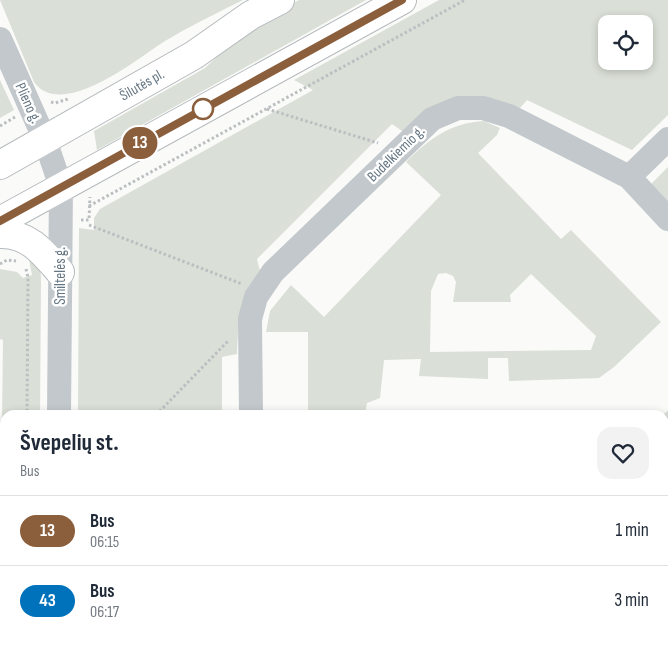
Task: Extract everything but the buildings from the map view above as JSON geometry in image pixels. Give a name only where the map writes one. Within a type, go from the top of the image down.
[{"type":"main road","name":"Šilutės pl.","points":[[0,165],[194,55],[251,15],[280,0]]},
{"type":"main road","points":[[0,221],[402,0]]},
{"type":"main road","points":[[0,234],[9,234],[28,240],[39,247],[60,272]]},
{"type":"street","name":"Plieno g.","points":[[0,39],[45,140]]},
{"type":"street","name":"Budelkiemio g.","points":[[251,410],[250,319],[260,291],[273,272],[432,119],[458,108],[484,108],[509,116],[629,177]]},
{"type":"street","points":[[668,139],[629,177],[668,219]]},
{"type":"street","name":"Smiltelės g.","points":[[45,140],[61,187],[59,410]]},
{"type":"path","points":[[90,206],[465,0]]},
{"type":"path","points":[[267,109],[400,150]]},
{"type":"path","points":[[89,224],[260,291]]},
{"type":"path","points":[[0,264],[7,260],[18,261]]},
{"type":"path","points":[[25,267],[28,277],[27,410]]},
{"type":"path","points":[[161,410],[250,319]]},
{"type":"shaded area","points":[[0,0],[243,0],[174,35],[119,72],[100,82],[81,91],[62,94],[47,92],[34,82]]},
{"type":"shaded area","points":[[299,0],[366,0],[97,150],[94,131],[205,68],[250,26]]},
{"type":"shaded area","points":[[439,0],[668,0],[668,115],[632,150],[527,100],[520,108],[482,97],[405,133],[392,124],[257,259],[260,271],[249,291],[242,311],[238,332],[237,354],[222,357],[222,410],[78,410],[79,228],[94,230],[94,218],[100,209],[313,90],[294,80]]},
{"type":"shaded area","points":[[0,80],[14,110],[0,118]]},
{"type":"shaded area","points":[[484,121],[500,128],[497,135],[478,153],[561,239],[571,230],[661,322],[614,367],[599,378],[509,381],[508,358],[488,358],[488,379],[419,376],[421,359],[384,360],[380,398],[367,403],[366,410],[308,410],[308,332],[266,332],[270,311],[291,285],[324,317],[441,195],[406,162],[432,139],[461,125]],"holes":[[[446,273],[453,276],[456,282],[453,302],[511,302],[510,295],[531,274],[596,336],[591,350],[430,352],[431,291],[438,274]]]},
{"type":"shaded area","points":[[668,167],[668,207],[651,190],[652,183]]},
{"type":"shaded area","points":[[31,249],[40,257],[40,410],[2,410],[3,340],[0,339],[0,269],[17,272],[23,278],[32,275],[29,260]]},
{"type":"bus line","name":"13","points":[[0,221],[402,0]]}]
